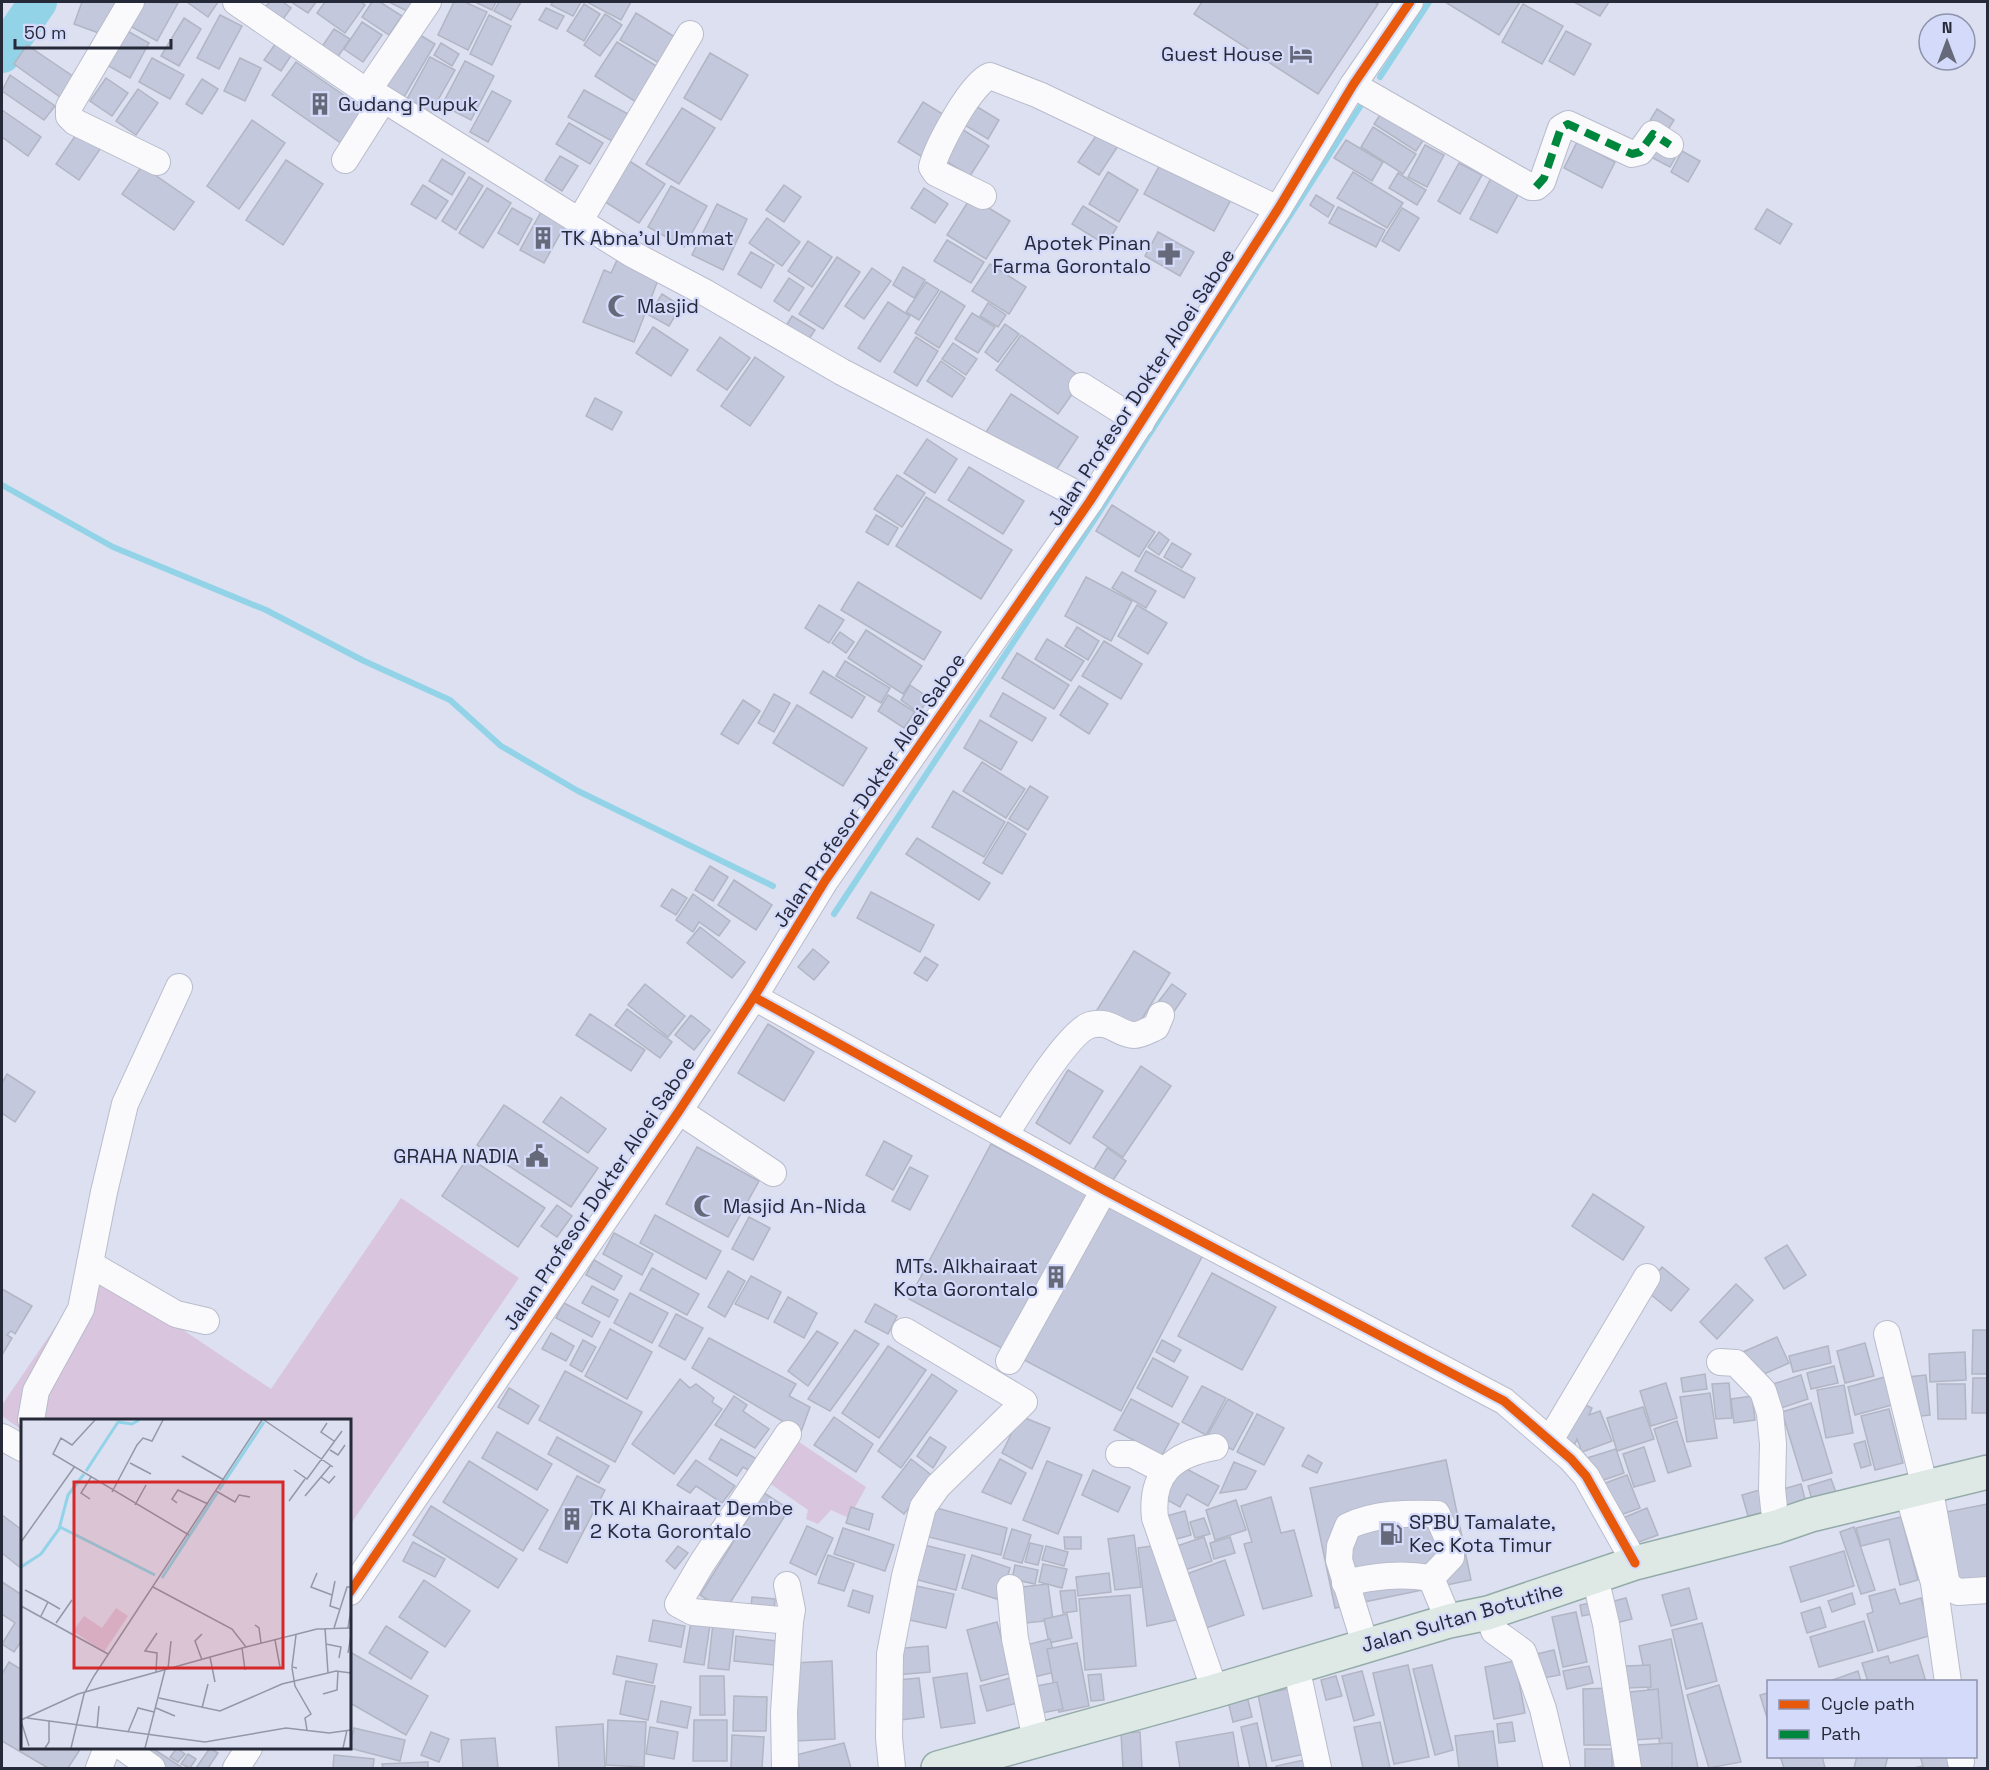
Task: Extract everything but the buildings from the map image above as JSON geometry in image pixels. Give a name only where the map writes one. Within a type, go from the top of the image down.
[{"type":"main road","name":"Jalan Sultan Botutihe","points":[[938,1768],[1215,1691],[1365,1644],[1488,1613],[1635,1563],[1776,1527],[1811,1515],[1988,1472]]},
{"type":"street","points":[[130,2],[69,107],[69,116],[75,122],[157,162]]},
{"type":"street","points":[[236,2],[375,96],[579,222],[842,372],[1090,501]]},
{"type":"street","points":[[345,160],[375,96],[428,2]]},
{"type":"street","name":"Jalan Profesor Dokter Aloei Saboe","points":[[351,1591],[679,1111],[754,997],[825,881],[1090,501],[1278,209],[1353,85],[1410,2]]},
{"type":"street","points":[[579,222],[690,34]]},
{"type":"street","points":[[982,196],[936,173],[932,167],[964,103],[980,81],[990,76],[1039,95],[1278,209]]},
{"type":"street","points":[[1353,85],[1532,187],[1542,182],[1562,128],[1568,124],[1632,154],[1640,152],[1653,134],[1670,145]]},
{"type":"street","points":[[1082,386],[1140,423]]},
{"type":"street","points":[[31,1419],[36,1391],[81,1309],[125,1104],[179,987]]},
{"type":"street","points":[[754,997],[1104,1190],[1504,1401],[1518,1416],[1550,1440],[1586,1476],[1635,1563]]},
{"type":"street","points":[[1005,1135],[1058,1057],[1080,1031],[1089,1025],[1110,1025],[1131,1035],[1141,1034],[1155,1028],[1161,1015]]},
{"type":"street","points":[[679,1111],[773,1173]]},
{"type":"street","points":[[1009,1361],[1104,1190]]},
{"type":"street","points":[[90,1264],[176,1314],[206,1321]]},
{"type":"street","points":[[1550,1440],[1647,1277]]},
{"type":"street","points":[[892,1768],[889,1738],[890,1654],[905,1575],[921,1514],[938,1486],[1024,1402],[905,1331]]},
{"type":"street","points":[[1887,1334],[1934,1584],[1948,1680]]},
{"type":"street","points":[[1720,1362],[1737,1363],[1763,1390],[1770,1413],[1773,1444],[1772,1489],[1776,1527]]},
{"type":"street","points":[[788,1434],[702,1563],[678,1604],[693,1612],[790,1621]]},
{"type":"street","points":[[2,1437],[21,1446]]},
{"type":"street","points":[[1215,1447],[1180,1457],[1165,1471],[1158,1484],[1154,1506],[1155,1518],[1215,1691]]},
{"type":"street","points":[[1119,1454],[1132,1454],[1165,1471]]},
{"type":"street","points":[[1917,1491],[1932,1502],[1947,1585],[1958,1593],[1988,1590]]},
{"type":"street","points":[[1365,1644],[1339,1560],[1340,1546],[1348,1526],[1381,1515],[1437,1514],[1442,1519],[1451,1546],[1451,1557],[1431,1578]]},
{"type":"street","points":[[1345,1584],[1384,1575],[1407,1574],[1431,1578]]},
{"type":"street","points":[[1594,1577],[1606,1624],[1628,1768]]},
{"type":"street","points":[[1431,1578],[1449,1621]]},
{"type":"street","points":[[785,1768],[784,1712],[792,1610],[787,1585]]},
{"type":"street","points":[[1010,1588],[1015,1639],[1036,1740]]},
{"type":"street","points":[[1488,1613],[1494,1631],[1523,1652],[1543,1709],[1557,1768]]},
{"type":"street","points":[[1296,1666],[1318,1768]]},
{"type":"street","points":[[99,1768],[107,1749]]},
{"type":"street","points":[[125,1749],[152,1768]]},
{"type":"street","points":[[236,1768],[248,1749]]},
{"type":"shaded area","points":[[401,1198],[519,1278],[351,1524],[351,1419],[21,1419],[21,1429],[2,1416],[2,1405],[94,1270],[271,1389]]},
{"type":"shaded area","points":[[793,1438],[866,1487],[849,1518],[831,1510],[818,1524],[806,1519],[808,1510],[768,1482]]},
{"type":"waterway","points":[[2,54],[38,2]]},
{"type":"waterway","points":[[1380,77],[1429,2]]},
{"type":"waterway","points":[[834,914],[1100,511],[1365,99]]},
{"type":"waterway","points":[[2,485],[113,547],[266,610],[364,661],[450,700],[501,746],[578,791],[773,886]]},
{"type":"marked path","points":[[1536,187],[1544,178],[1561,128],[1568,124],[1632,154],[1640,152],[1653,134],[1670,145]]},
{"type":"cycle path","points":[[351,1591],[679,1111],[754,997],[825,881],[1090,501],[1278,209],[1353,85],[1410,2]]},
{"type":"cycle path","points":[[754,997],[1104,1190],[1504,1401],[1571,1459],[1586,1476],[1635,1563]]},
{"type":"place","name":"Guest House","points":[[1301,54]]},
{"type":"place","name":"Gudang Pupuk","points":[[320,104]]},
{"type":"place","name":"TK Abna'ul Ummat","points":[[543,238]]},
{"type":"place","name":"Apotek Pinan Farma Gorontalo","points":[[1169,254]]},
{"type":"place","name":"Masjid","points":[[619,306]]},
{"type":"place","name":"GRAHA NADIA","points":[[537,1156]]},
{"type":"place","name":"Masjid An-Nida","points":[[705,1206]]},
{"type":"place","name":"MTs. Alkhairaat Kota Gorontalo","points":[[1056,1277]]},
{"type":"place","name":"TK Al Khairaat Dembe 2 Kota Gorontalo","points":[[572,1519]]},
{"type":"place","name":"SPBU Tamalate, Kec Kota Timur","points":[[1391,1534]]}]
